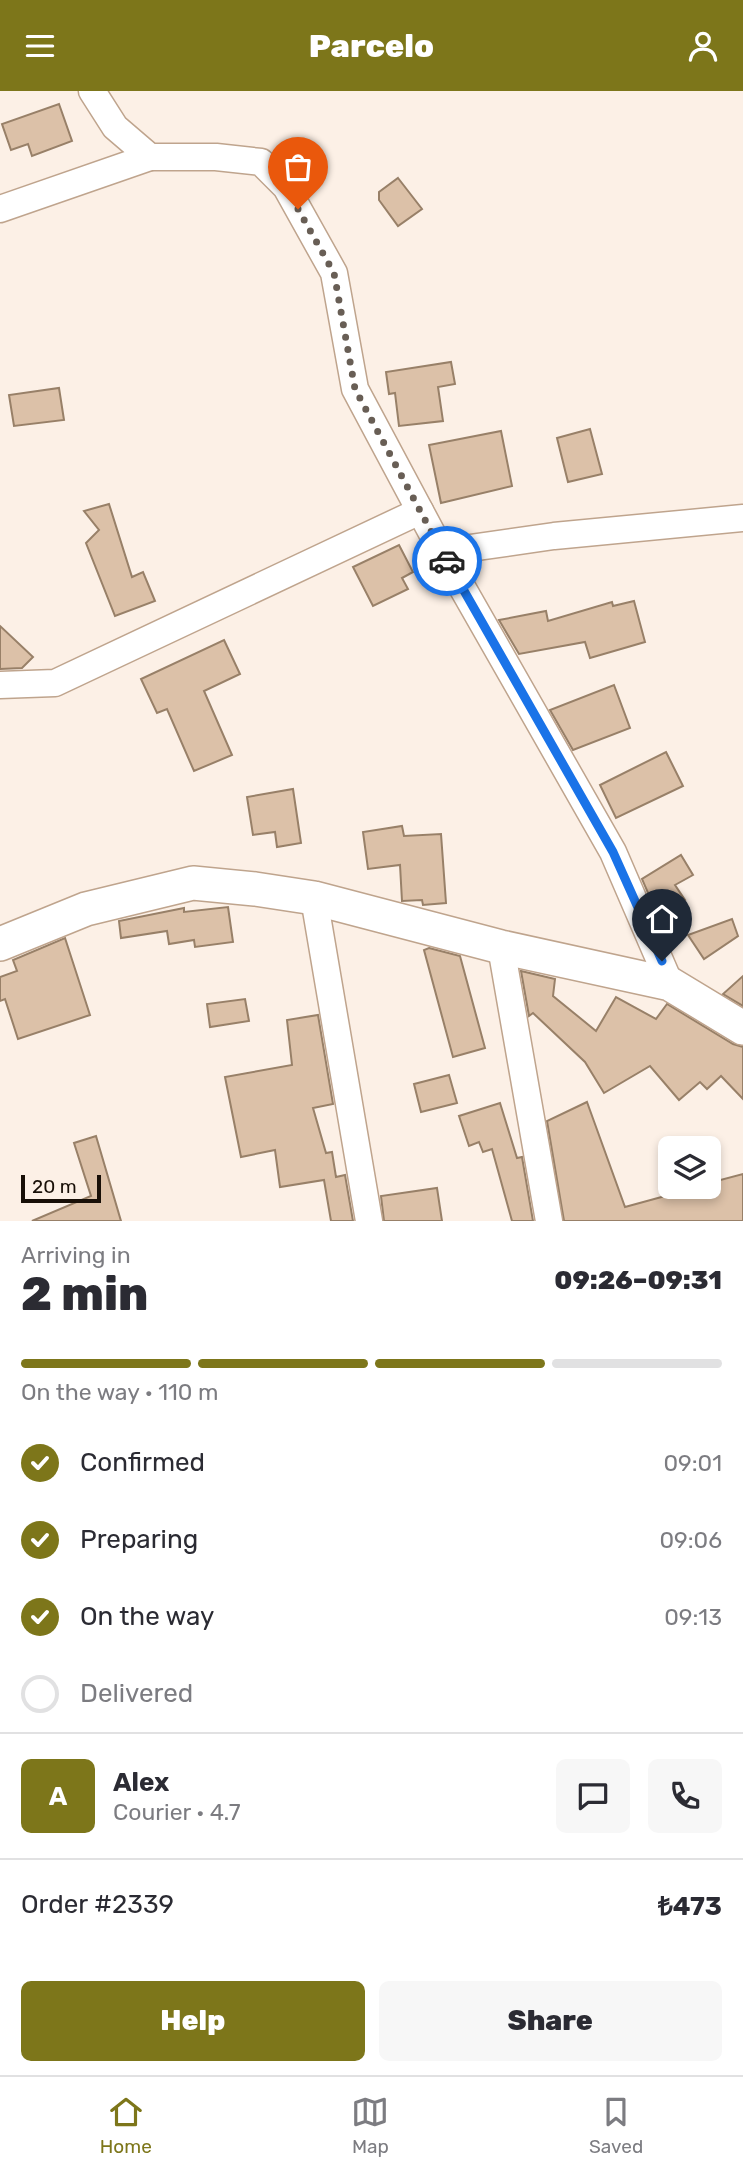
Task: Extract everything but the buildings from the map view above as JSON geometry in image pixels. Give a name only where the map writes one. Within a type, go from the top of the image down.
[{"type":"street","points":[[92,91],[115,127],[150,157]]},
{"type":"street","points":[[0,209],[150,157],[216,157],[261,162],[286,187],[334,273],[355,389],[442,552],[613,852],[653,938],[670,984]]},
{"type":"street","points":[[0,685],[55,683],[420,511]]},
{"type":"street","points":[[442,552],[554,536],[743,518]]},
{"type":"street","points":[[0,944],[86,909],[193,883],[314,898],[501,947],[670,984],[743,1028]]},
{"type":"street","points":[[314,898],[369,1221]]},
{"type":"street","points":[[501,947],[550,1221]]},
{"type":"way so far","points":[[298,209],[334,273],[355,389],[447,561]]},
{"type":"route","points":[[447,561],[613,852],[662,961]]}]
